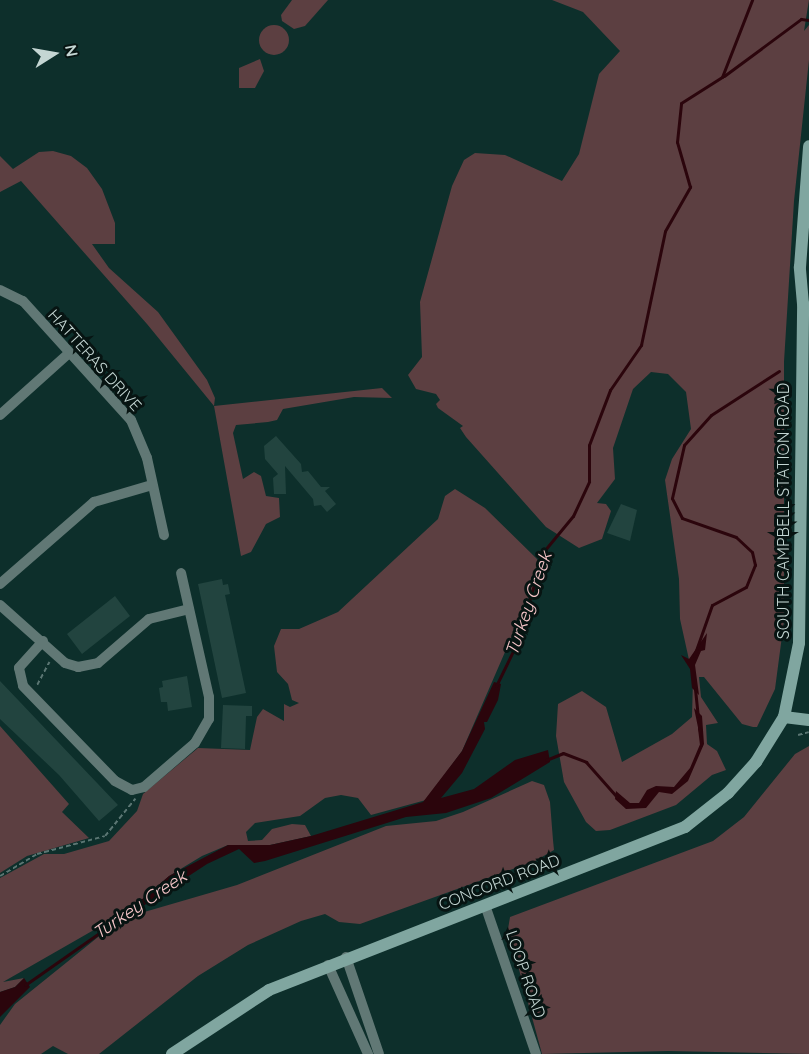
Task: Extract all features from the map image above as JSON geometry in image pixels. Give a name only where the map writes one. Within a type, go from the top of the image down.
[{"type":"main road","name":"SOUTH CAMPBELL STATION ROAD","points":[[784,717],[795,676],[801,612],[803,304],[800,267],[809,146]]},
{"type":"main road","name":"SOUTH CAMPBELL STATION ROAD","points":[[803,304],[809,285]]},
{"type":"main road","points":[[784,717],[809,720]]},
{"type":"main road","name":"CONCORD ROAD","points":[[172,1054],[269,990],[346,957],[685,827],[728,793],[756,762],[784,717]]},
{"type":"street","name":"HATTERAS DRIVE","points":[[0,291],[23,301],[131,420],[147,458],[164,535]]},
{"type":"street","points":[[0,415],[69,354]]},
{"type":"street","points":[[0,584],[94,502],[152,485]]},
{"type":"street","points":[[43,641],[21,665],[21,682],[115,781],[136,790],[154,780],[195,743],[207,725],[208,697],[182,573]]},
{"type":"street","points":[[0,606],[72,666],[94,665],[149,619],[189,609]]},
{"type":"street","name":"LOOP ROAD","points":[[485,905],[536,1054]]},
{"type":"street","points":[[346,957],[379,1054]]},
{"type":"street","points":[[328,965],[368,1054]]},
{"type":"path","points":[[34,688],[41,682],[43,668],[56,655]]},
{"type":"path","points":[[798,735],[809,732]]},
{"type":"path","points":[[0,876],[37,854],[105,836],[133,806],[136,790]]},
{"type":"shaded area","points":[[292,0],[328,0],[305,26],[294,29],[282,21],[281,15]]},
{"type":"shaded area","points":[[552,0],[809,0],[804,31],[809,25],[809,60],[794,201],[784,362],[784,621],[775,689],[757,727],[753,727],[742,724],[704,677],[699,677],[701,697],[718,723],[706,725],[707,744],[717,751],[726,770],[712,775],[676,805],[610,830],[596,831],[586,822],[564,782],[556,736],[558,704],[582,691],[606,707],[622,762],[672,734],[692,717],[693,678],[680,619],[679,579],[665,480],[672,459],[691,429],[686,392],[668,374],[651,372],[633,389],[613,448],[615,479],[597,503],[606,504],[611,511],[602,539],[579,548],[546,527],[466,437],[460,428],[463,426],[438,408],[436,404],[440,400],[436,394],[416,389],[408,375],[422,357],[420,302],[452,186],[464,160],[475,153],[505,155],[562,181],[579,154],[599,74],[620,51],[583,12]]},
{"type":"shaded area","points":[[274,25],[284,30],[289,40],[284,50],[274,55],[264,50],[259,40],[264,30]]},
{"type":"shaded area","points":[[260,59],[264,71],[255,88],[239,88],[239,68]]},
{"type":"shaded area","points":[[53,151],[71,156],[87,168],[102,189],[115,223],[115,244],[92,244],[109,268],[158,312],[207,380],[215,398],[214,406],[147,324],[21,181],[0,192],[0,156],[13,169],[39,152]]},
{"type":"shaded area","points":[[382,388],[392,398],[354,397],[283,409],[277,420],[236,425],[233,433],[243,479],[254,472],[261,476],[266,496],[279,498],[280,517],[266,524],[251,552],[241,556],[214,406]]},
{"type":"shaded area","points":[[455,489],[485,508],[537,559],[541,569],[462,751],[426,800],[371,815],[358,798],[341,795],[325,798],[300,816],[255,823],[246,832],[248,841],[262,840],[272,829],[292,824],[305,825],[311,836],[270,845],[228,845],[202,856],[169,876],[134,907],[3,982],[24,978],[15,987],[0,992],[0,878],[44,854],[64,854],[109,841],[137,811],[143,794],[198,748],[250,750],[257,717],[263,709],[284,721],[284,704],[290,707],[299,703],[292,700],[288,684],[277,672],[274,646],[281,629],[299,629],[338,612],[438,519],[445,496]]},
{"type":"shaded area","points":[[0,726],[69,804],[62,812],[89,838],[27,856],[0,873]]},
{"type":"shaded area","points":[[809,746],[809,1054],[668,1051],[542,1054],[508,929],[510,917],[713,841],[744,817],[795,754]]},
{"type":"shaded area","points":[[532,781],[544,785],[550,802],[554,850],[535,861],[360,924],[339,922],[325,914],[301,921],[248,945],[198,976],[99,1054],[68,1054],[53,1046],[41,1054],[0,1054],[0,1025],[15,1004],[108,929],[134,915],[237,885],[386,826],[436,821],[463,812]]},
{"type":"water","points":[[707,633],[705,650],[701,651],[695,665],[699,695],[692,688],[690,669],[681,655],[689,659]]},
{"type":"water","points":[[494,682],[501,684],[498,700],[487,722],[484,722],[485,729],[462,773],[441,798],[474,789],[515,760],[548,750],[550,762],[491,798],[446,813],[406,817],[254,863],[239,849],[207,864],[137,910],[133,907],[169,876],[228,845],[270,845],[311,836],[423,802],[462,751]]},
{"type":"water","points":[[694,708],[702,716],[704,744],[688,781],[672,794],[659,792],[646,808],[626,809],[615,799],[616,791],[630,803],[639,803],[647,790],[656,786],[674,787],[690,768],[701,742]]},
{"type":"water","points":[[24,978],[30,987],[0,1017],[0,992],[15,987]]},
{"type":"building","points":[[276,436],[301,464],[302,472],[308,471],[321,487],[330,487],[325,491],[336,504],[327,512],[321,505],[314,506],[313,499],[285,466],[286,494],[274,494],[273,478],[278,474],[265,459],[264,446]]},
{"type":"building","points":[[621,504],[637,510],[630,541],[607,533]]},
{"type":"building","points":[[222,579],[223,585],[228,584],[230,594],[225,595],[246,693],[222,698],[198,584]]},
{"type":"building","points":[[115,596],[130,616],[82,654],[67,634]]},
{"type":"building","points":[[187,676],[192,707],[168,711],[167,702],[161,702],[159,688],[163,687],[162,681]]},
{"type":"building","points":[[0,681],[118,805],[99,821],[59,775],[0,719]]},
{"type":"building","points":[[223,705],[252,706],[252,716],[246,716],[245,749],[221,748]]},
{"type":"waterway","name":"Turkey Creek","points":[[496,686],[516,645],[544,551],[573,516],[589,481],[589,445],[610,390],[641,345],[665,231],[690,187],[677,142],[681,103],[722,77],[752,0]]},
{"type":"waterway","points":[[724,76],[801,19],[809,20]]},
{"type":"waterway","points":[[694,656],[712,605],[746,587],[755,565],[752,552],[736,537],[682,518],[672,498],[684,445],[711,415],[779,371]]},
{"type":"waterway","points":[[695,689],[698,716]]},
{"type":"waterway","points":[[699,728],[701,745]]},
{"type":"waterway","points":[[546,760],[563,753],[586,762],[617,797]]},
{"type":"waterway","name":"Turkey Creek","points":[[25,985],[138,906]]}]
